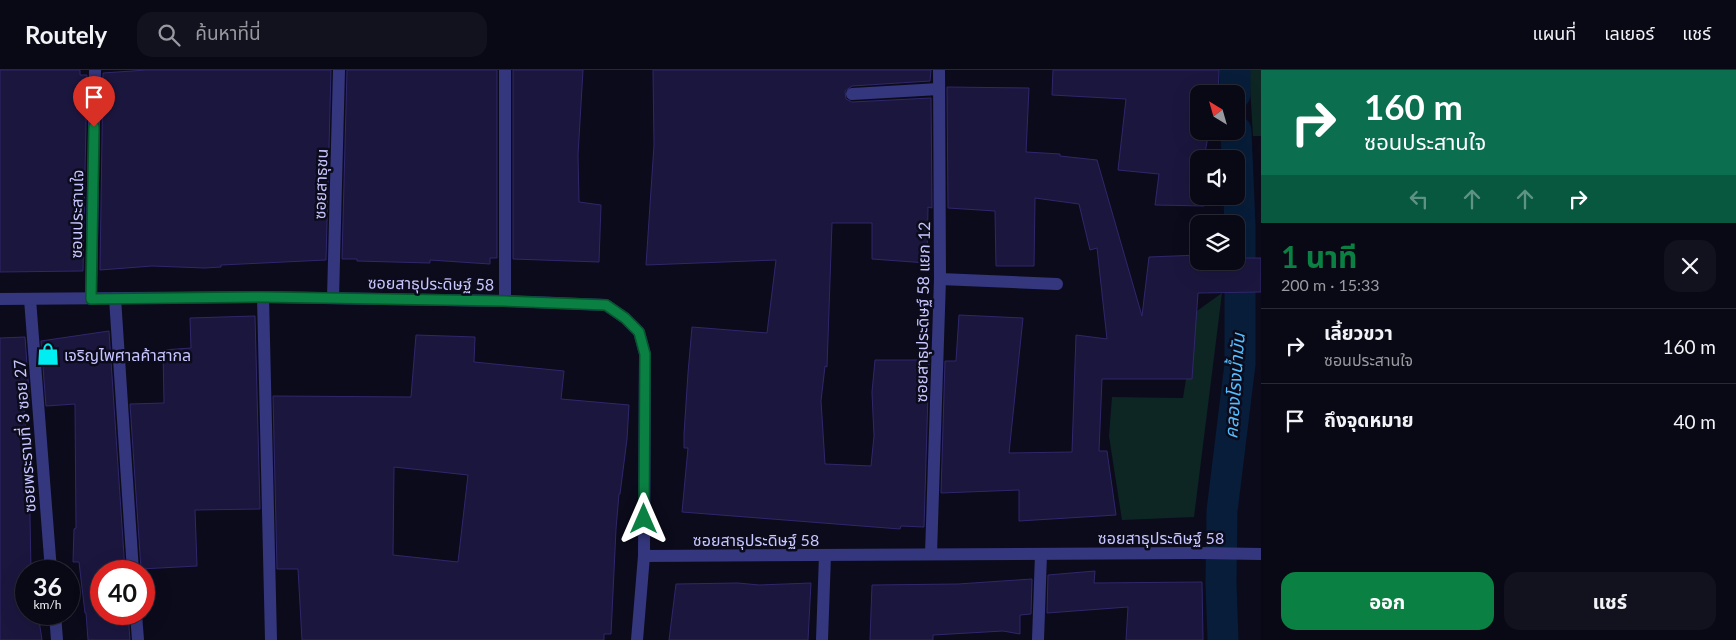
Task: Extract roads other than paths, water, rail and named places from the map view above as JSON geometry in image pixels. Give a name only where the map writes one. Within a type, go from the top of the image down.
[{"type":"street","name":"ซอนประสานใจ","points":[[91,299],[95,70]]},
{"type":"street","name":"ซอยสาธุชน","points":[[332,298],[339,70]]},
{"type":"street","points":[[504,301],[505,70]]},
{"type":"street","name":"ซอยสาธุประดิษฐ์ 58 แยก 12","points":[[931,554],[940,279],[939,70]]},
{"type":"street","points":[[852,94],[939,89]]},
{"type":"street","points":[[940,279],[1057,284]]},
{"type":"street","name":"ซอยสาธุประดิษฐ์ 58","points":[[0,299],[263,297],[504,301],[606,305],[625,318],[639,332],[645,354],[644,556],[1200,552],[1261,554]]},
{"type":"street","points":[[263,297],[270,640]]},
{"type":"street","name":"ซอยพระรามที่ 3 ซอย 27","points":[[30,298],[50,560]]},
{"type":"street","points":[[115,298],[132,560]]},
{"type":"street","points":[[1038,640],[1041,554]]},
{"type":"street","points":[[822,640],[824,555]]},
{"type":"street","points":[[637,640],[644,556]]},
{"type":"street","points":[[55,625],[57,640]]},
{"type":"street","points":[[137,625],[138,640]]},
{"type":"waterway","name":"คลองโรงน้ำมัน","points":[[1235,70],[1235,85]]},
{"type":"waterway","name":"คลองโรงน้ำมัน","points":[[1223,640],[1221,583],[1222,511],[1240,364],[1240,225],[1236,140]]},
{"type":"place","name":"เจริญไพศาลค้าสากล","points":[[48,354]]}]
